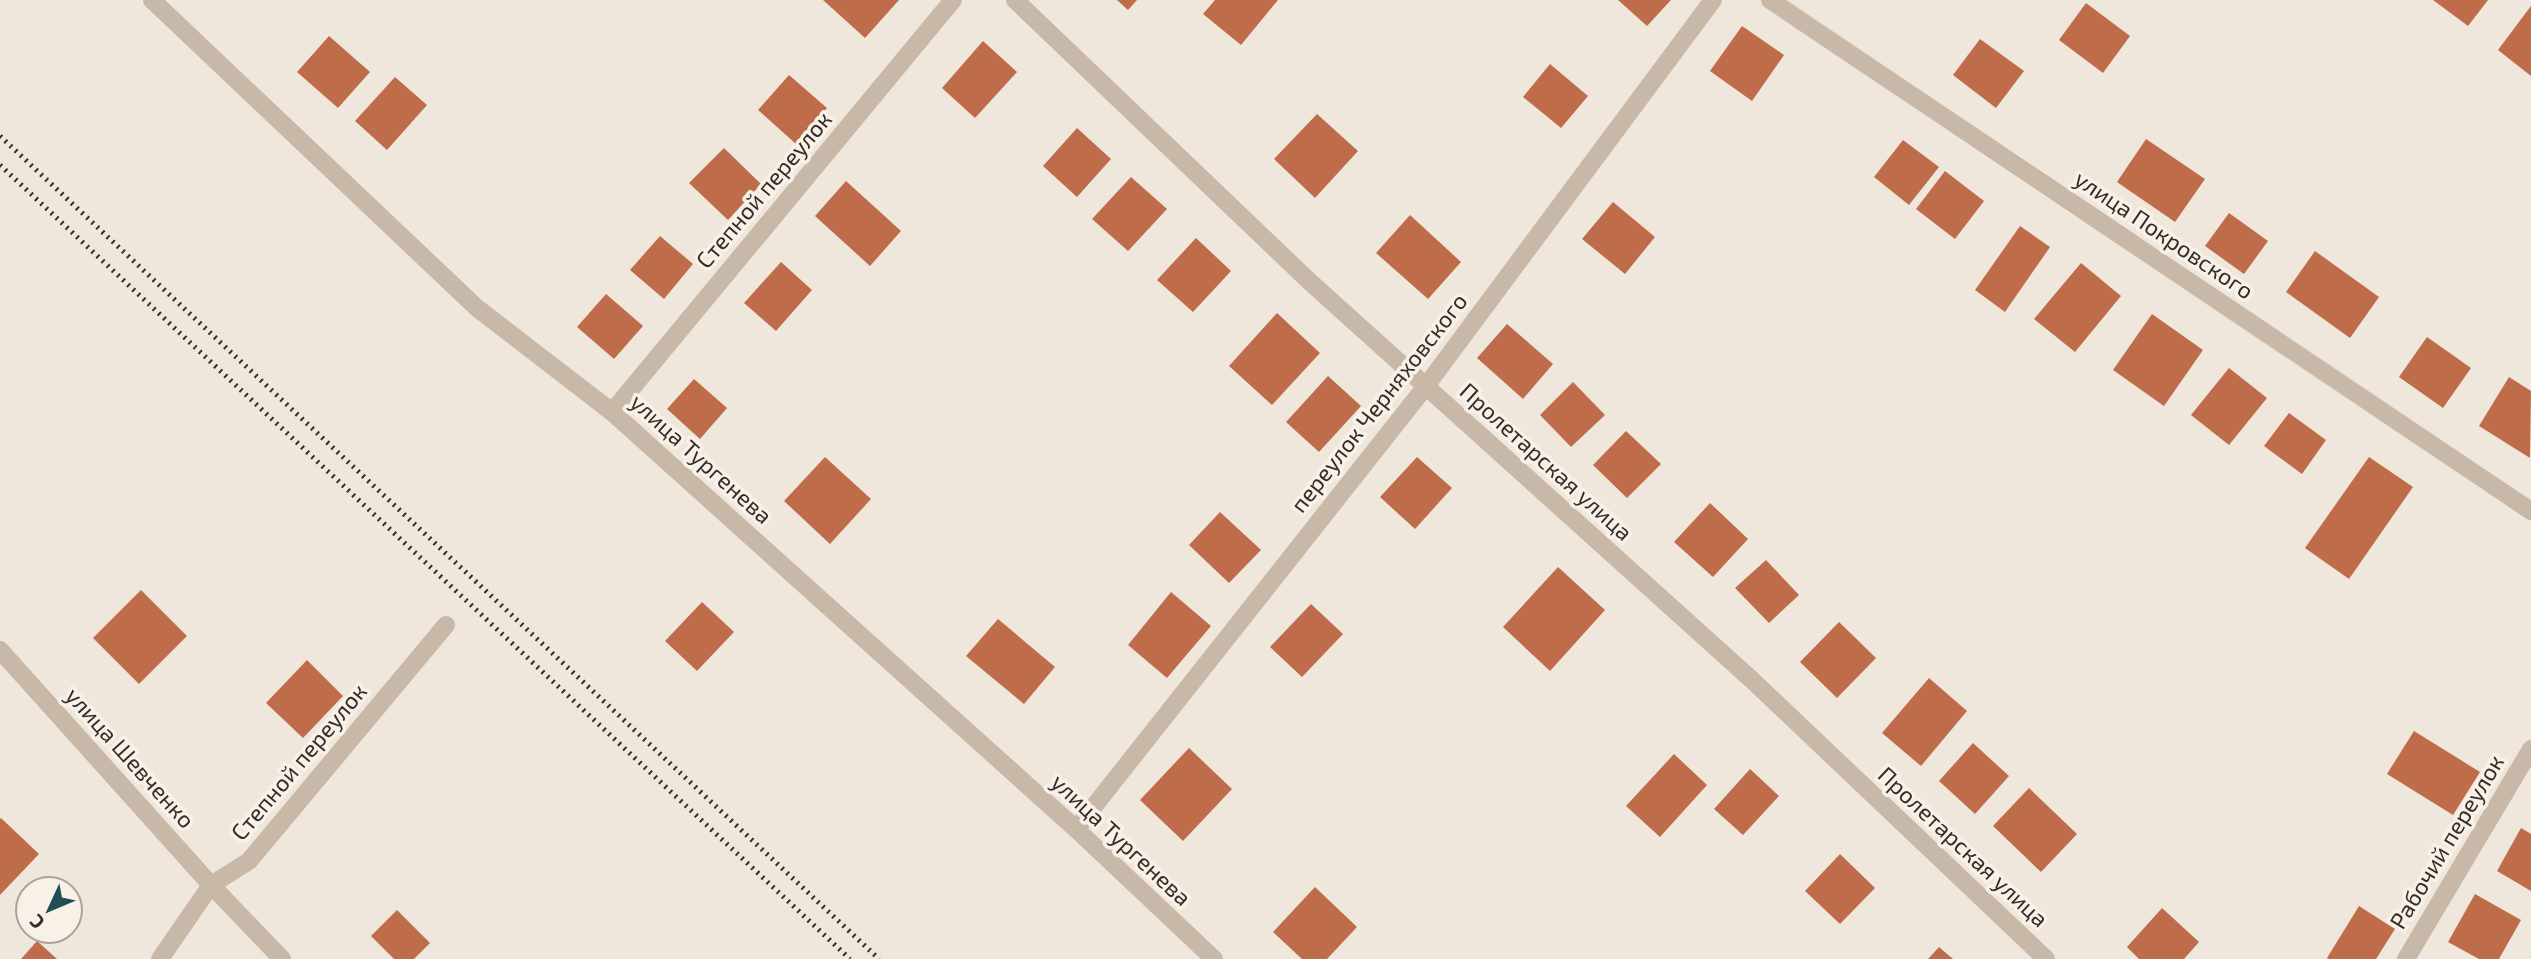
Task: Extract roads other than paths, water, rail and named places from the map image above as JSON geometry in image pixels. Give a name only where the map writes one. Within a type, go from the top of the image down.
[{"type":"street","name":"улица Тургенева","points":[[152,0],[477,307],[612,412],[1076,829],[1214,959]]},
{"type":"street","name":"Степной переулок","points":[[612,412],[953,0]]},
{"type":"street","name":"Пролетарская улица","points":[[1015,0],[1309,282],[1752,681],[2046,959]]},
{"type":"street","name":"переулок Черняховского","points":[[1076,829],[1426,386],[1713,0]]},
{"type":"street","name":"улица Покровского","points":[[1770,0],[2531,511]]},
{"type":"street","name":"Степной переулок","points":[[160,959],[211,885],[249,861],[446,625]]},
{"type":"street","name":"улица Шевченко","points":[[0,650],[211,885],[282,959]]},
{"type":"street","name":"Рабочий переулок","points":[[2406,959],[2531,749]]},
{"type":"railway","points":[[0,136],[879,959]]},
{"type":"railway","points":[[0,165],[850,959]]}]
